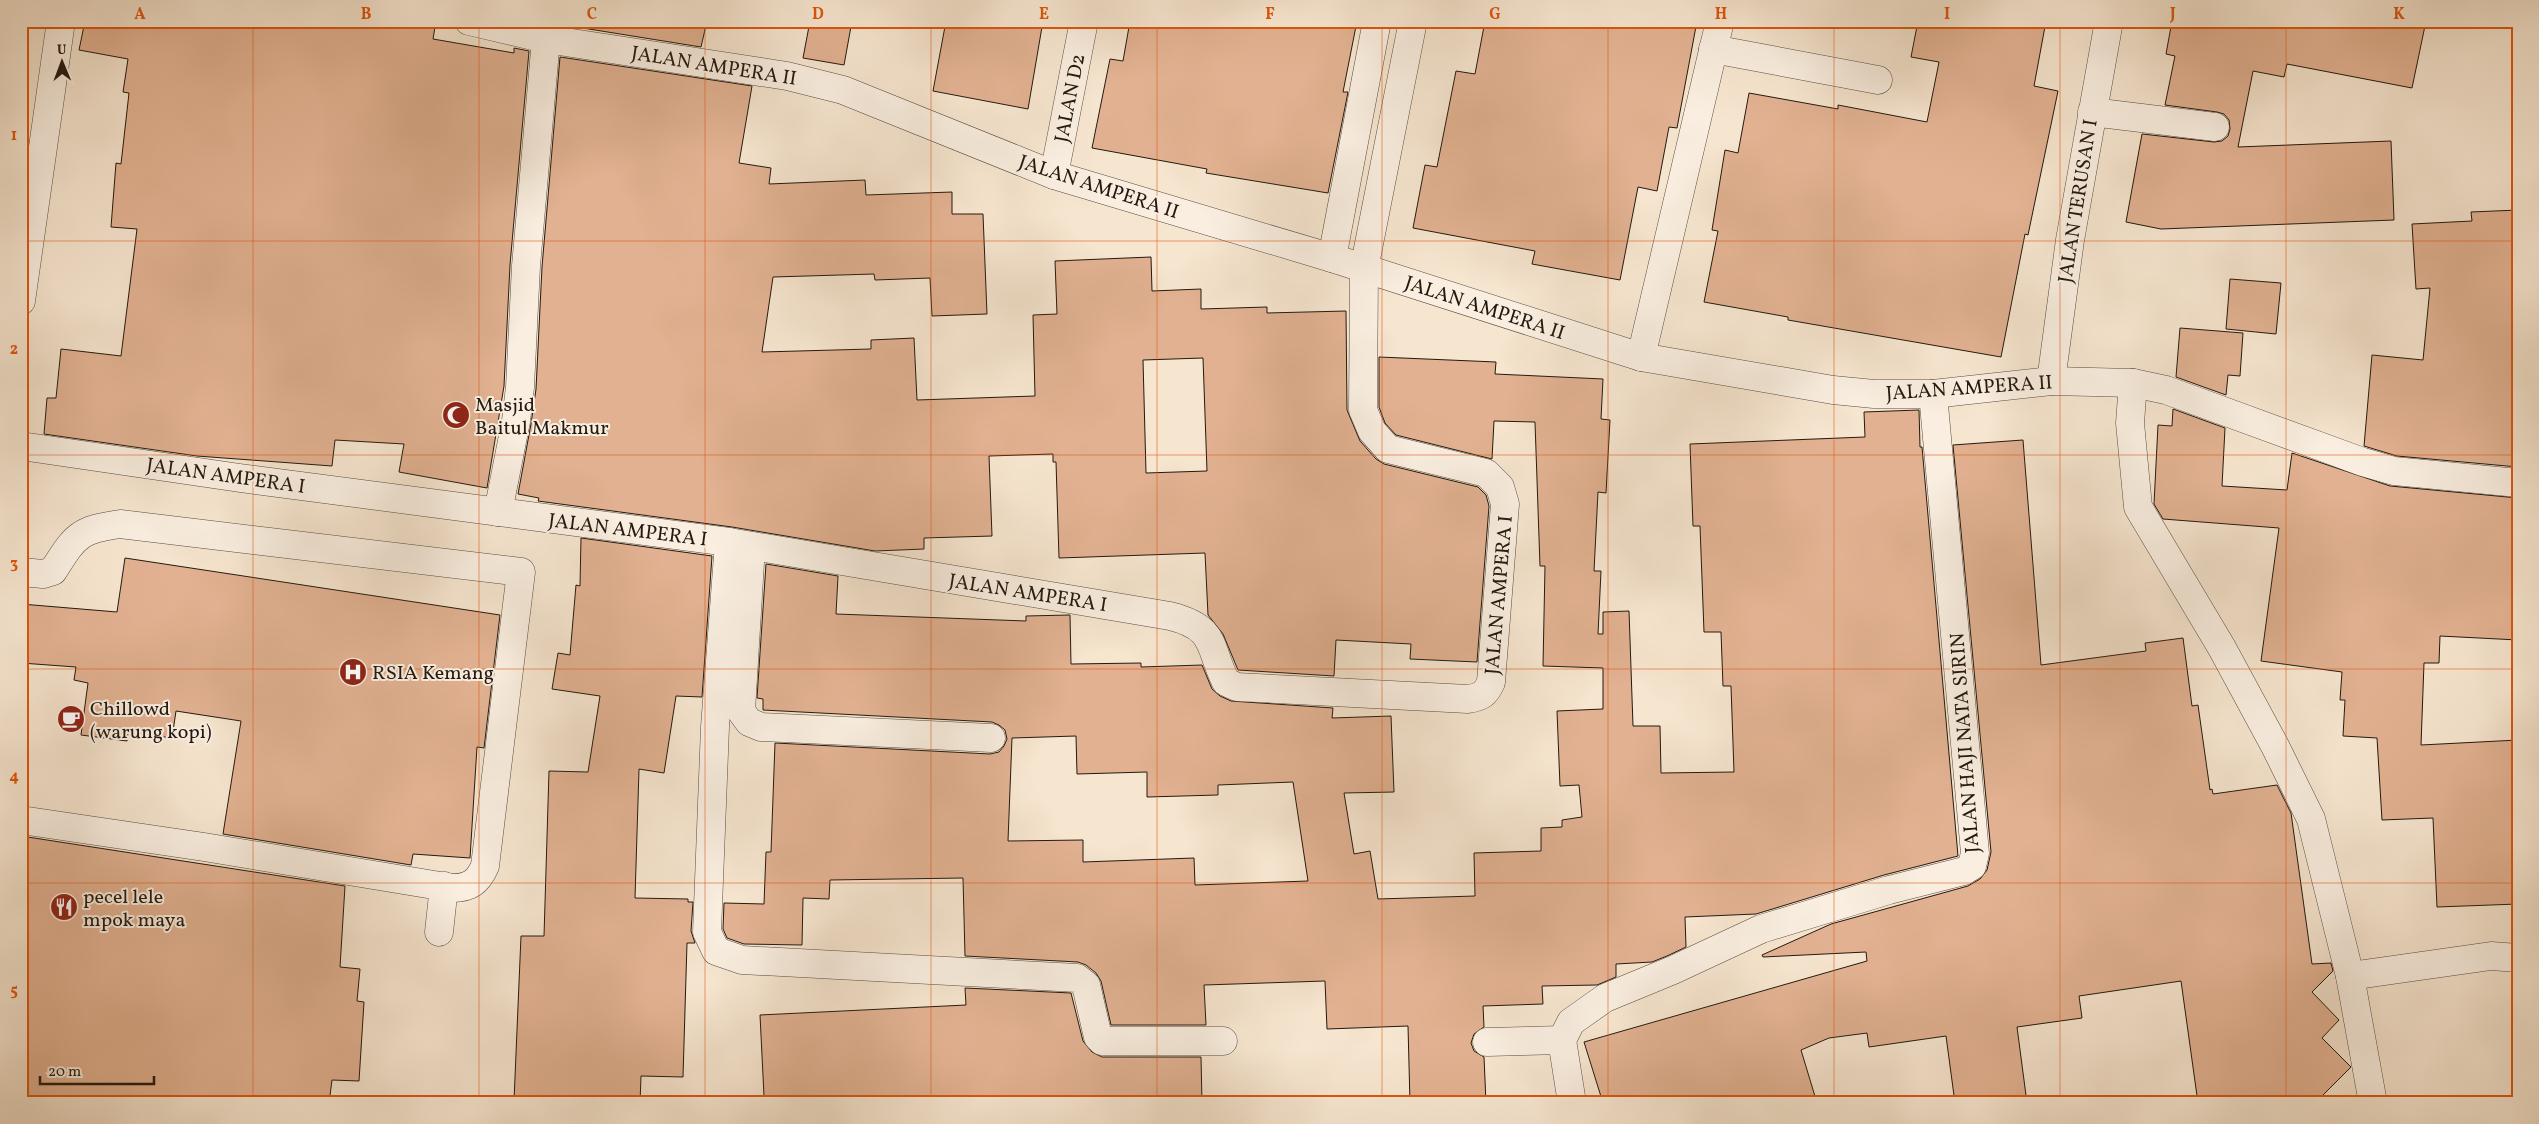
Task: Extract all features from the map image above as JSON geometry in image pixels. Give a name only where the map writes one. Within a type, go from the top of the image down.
[{"type":"street","points":[[21,301],[61,21]]},
{"type":"street","name":"JALAN AMPERA II","points":[[469,21],[546,39],[787,76],[843,90],[1054,175],[1332,258],[1641,357],[1833,390],[1907,395],[1933,394],[2050,381],[2134,383],[2166,390],[2363,462],[2387,468],[2518,483]]},
{"type":"street","name":"JALAN D2","points":[[1054,175],[1084,21]]},
{"type":"street","points":[[1332,258],[1377,21]]},
{"type":"street","points":[[1364,268],[1413,21]]},
{"type":"street","points":[[1641,357],[1720,21]]},
{"type":"street","name":"JALAN TERUSAN I","points":[[2050,381],[2070,240],[2109,21]]},
{"type":"street","points":[[498,512],[516,420],[520,387],[526,266],[546,39]]},
{"type":"street","points":[[1713,49],[1878,80]]},
{"type":"street","points":[[2092,112],[2215,127]]},
{"type":"street","name":"JALAN AMPERA I","points":[[21,446],[740,544],[1184,619],[1203,632],[1212,642],[1226,682],[1237,687],[1478,698],[1487,692],[1492,682],[1505,504],[1500,487],[1486,473],[1388,449],[1372,431],[1363,410],[1364,268]]},
{"type":"street","points":[[2134,383],[2130,423],[2138,507],[2222,648],[2275,746],[2311,819],[2350,976],[2373,1103]]},
{"type":"street","name":"JALAN HAJI NATA SIRIN","points":[[1562,1040],[1571,1022],[1604,998],[1673,970],[1762,929],[1889,890],[1964,871],[1972,866],[1975,853],[1966,737],[1933,394]]},
{"type":"street","points":[[21,572],[43,574],[53,572],[68,545],[83,532],[120,524],[521,572],[485,866],[480,877],[471,886],[452,888],[21,820]]},
{"type":"street","points":[[740,544],[741,711],[749,722],[761,727],[991,738]]},
{"type":"street","points":[[740,544],[715,728],[707,932],[716,951],[742,960],[1077,978],[1086,985],[1098,1037],[1102,1041],[1223,1041]]},
{"type":"street","points":[[439,932],[444,886]]},
{"type":"street","points":[[2350,976],[2491,956],[2518,958]]},
{"type":"street","points":[[1487,1042],[1562,1040],[1572,1103]]},
{"type":"building","points":[[85,21],[436,21],[433,39],[514,53],[514,48],[529,51],[510,265],[504,386],[487,488],[399,472],[404,444],[335,440],[332,466],[197,456],[44,434],[47,398],[56,398],[61,349],[121,356],[137,229],[111,227],[116,163],[121,164],[129,93],[123,92],[128,59],[79,50]]},
{"type":"building","points":[[539,21],[707,21],[701,47]]},
{"type":"building","points":[[810,21],[852,21],[844,65],[803,58]]},
{"type":"building","points":[[946,21],[1043,21],[1028,109],[933,91]]},
{"type":"building","points":[[1130,21],[1357,21],[1343,92],[1348,92],[1328,193],[1206,173],[1207,169],[1092,148],[1110,59],[1123,61]]},
{"type":"building","points":[[1485,21],[1697,21],[1677,128],[1669,127],[1657,191],[1638,187],[1620,280],[1532,264],[1535,251],[1413,228],[1425,165],[1437,167],[1456,71],[1475,74]]},
{"type":"building","points":[[1918,21],[2046,21],[2034,86],[2058,91],[2028,235],[2025,234],[2001,357],[1788,320],[1788,317],[1704,302],[1718,231],[1712,230],[1725,150],[1738,153],[1749,93],[1838,109],[1838,105],[1927,122],[1939,62],[1911,57]]},
{"type":"building","points":[[2172,21],[2426,21],[2412,88],[2287,64],[2284,77],[2253,71],[2238,147],[2391,141],[2394,220],[2161,229],[2126,222],[2142,134],[2214,142],[2222,141],[2228,136],[2230,129],[2229,120],[2224,114],[2165,105],[2175,56],[2166,54]]},
{"type":"building","points":[[560,57],[752,86],[739,163],[771,168],[769,184],[865,180],[866,195],[952,192],[952,214],[983,214],[987,314],[932,316],[930,278],[875,280],[874,274],[773,277],[762,352],[871,349],[871,340],[914,338],[917,400],[1035,396],[1033,315],[1057,314],[1055,261],[1151,257],[1152,291],[1201,289],[1201,309],[1267,307],[1267,313],[1346,311],[1347,410],[1360,441],[1376,459],[1384,464],[1478,487],[1486,495],[1489,506],[1477,662],[1410,659],[1411,644],[1336,640],[1334,676],[1238,670],[1223,634],[1208,615],[1205,553],[1059,558],[1056,462],[1053,462],[1053,454],[989,456],[992,536],[924,538],[924,549],[875,551],[732,527],[538,501],[539,498],[518,494],[536,389],[542,267]],"holes":[[[1203,358],[1207,471],[1146,473],[1143,360]]]},
{"type":"building","points":[[2518,210],[2518,244],[2515,244],[2518,297],[2518,467],[2397,456],[2364,446],[2372,355],[2423,360],[2430,288],[2416,289],[2412,224],[2472,221],[2471,212]]},
{"type":"building","points":[[2230,279],[2281,283],[2276,334],[2226,329]]},
{"type":"building","points":[[2180,328],[2243,333],[2240,376],[2228,375],[2226,395],[2176,377]]},
{"type":"building","points":[[1379,357],[1496,362],[1495,374],[1603,379],[1601,419],[1610,420],[1606,493],[1598,492],[1594,571],[1601,571],[1598,634],[1603,634],[1603,612],[1629,611],[1633,726],[1660,726],[1661,773],[1734,772],[1731,686],[1723,686],[1721,632],[1704,632],[1700,526],[1693,526],[1690,444],[1865,437],[1864,412],[1919,410],[1920,447],[1922,447],[1958,856],[1884,875],[1756,914],[1685,917],[1686,947],[1667,956],[1652,962],[1616,964],[1616,977],[1597,985],[1542,986],[1543,1004],[1483,1006],[1484,1027],[1474,1034],[1471,1043],[1474,1051],[1484,1057],[1486,1103],[1410,1103],[1408,1026],[1327,1029],[1325,981],[1204,985],[1206,1025],[1111,1025],[1101,981],[1096,973],[1086,965],[1078,962],[965,956],[963,878],[830,880],[829,899],[803,898],[802,945],[744,944],[727,938],[723,929],[724,903],[764,904],[766,852],[771,852],[775,743],[990,754],[999,752],[1007,739],[1005,730],[992,722],[763,710],[763,699],[757,698],[766,564],[838,576],[836,614],[1026,621],[1026,616],[1070,615],[1071,664],[1141,663],[1141,667],[1202,665],[1212,689],[1220,696],[1231,701],[1333,708],[1332,718],[1391,716],[1394,792],[1344,793],[1354,854],[1370,851],[1378,899],[1475,896],[1474,853],[1541,851],[1541,828],[1562,827],[1562,820],[1582,817],[1579,785],[1560,786],[1557,711],[1603,709],[1603,668],[1543,666],[1545,566],[1540,566],[1535,422],[1494,421],[1492,459],[1396,435],[1385,423],[1379,407]],"holes":[[[1076,736],[1077,774],[1147,772],[1147,797],[1218,795],[1218,785],[1293,782],[1308,881],[1195,885],[1194,858],[1083,862],[1083,840],[1008,841],[1012,738]]]},
{"type":"building","points":[[2173,409],[2225,428],[2222,486],[2287,490],[2292,453],[2390,486],[2518,498],[2518,640],[2440,636],[2439,663],[2424,663],[2421,745],[2518,740],[2518,904],[2437,907],[2433,818],[2382,820],[2377,738],[2343,736],[2345,700],[2340,700],[2342,672],[2261,661],[2279,528],[2163,519],[2154,504],[2158,425],[2172,426]]},
{"type":"building","points":[[2023,440],[2041,665],[2146,651],[2145,643],[2183,638],[2192,706],[2198,705],[2210,790],[2212,789],[2213,794],[2277,785],[2291,813],[2312,964],[2331,963],[2333,971],[2312,992],[2339,1020],[2322,1038],[2351,1067],[2315,1103],[2198,1103],[2181,981],[2079,996],[2082,1018],[2017,1027],[2027,1103],[1955,1103],[1946,1036],[1869,1047],[1867,1033],[1829,1038],[1801,1050],[1817,1103],[1603,1103],[1584,1042],[1867,961],[1866,952],[1763,957],[1762,955],[1831,924],[1968,886],[1980,879],[1987,870],[1991,852],[1953,445]]},
{"type":"building","points":[[581,538],[712,556],[702,697],[676,696],[664,773],[639,769],[635,898],[688,899],[688,902],[693,902],[691,931],[695,943],[687,943],[683,1077],[641,1076],[640,1103],[514,1101],[521,936],[544,936],[549,771],[588,772],[600,696],[552,689],[558,653],[570,655],[576,585],[580,586]]},
{"type":"building","name":"RSIA Kemang","points":[[125,558],[500,615],[484,748],[477,747],[470,858],[413,854],[411,865],[223,834],[241,721],[176,711],[172,738],[128,732],[127,741],[81,735],[88,683],[74,680],[76,667],[21,663],[21,604],[117,612]]},
{"type":"building","points":[[21,836],[345,886],[340,967],[360,969],[357,1001],[364,1002],[359,1081],[332,1080],[329,1103],[47,1103],[48,1101],[21,1099]]},
{"type":"building","points":[[965,988],[1071,993],[1083,1041],[1092,1052],[1102,1057],[1201,1057],[1202,1103],[770,1103],[770,1096],[764,1096],[760,1015],[966,1005]]},
{"type":"place","name":"Masjid Baitul Makmur","points":[[456,415]]},
{"type":"place","name":"RSIA Kemang","points":[[353,672]]},
{"type":"place","name":"Chillowd (warung kopi)","points":[[71,719]]},
{"type":"place","name":"pecel lele mpok maya","points":[[64,907]]}]
